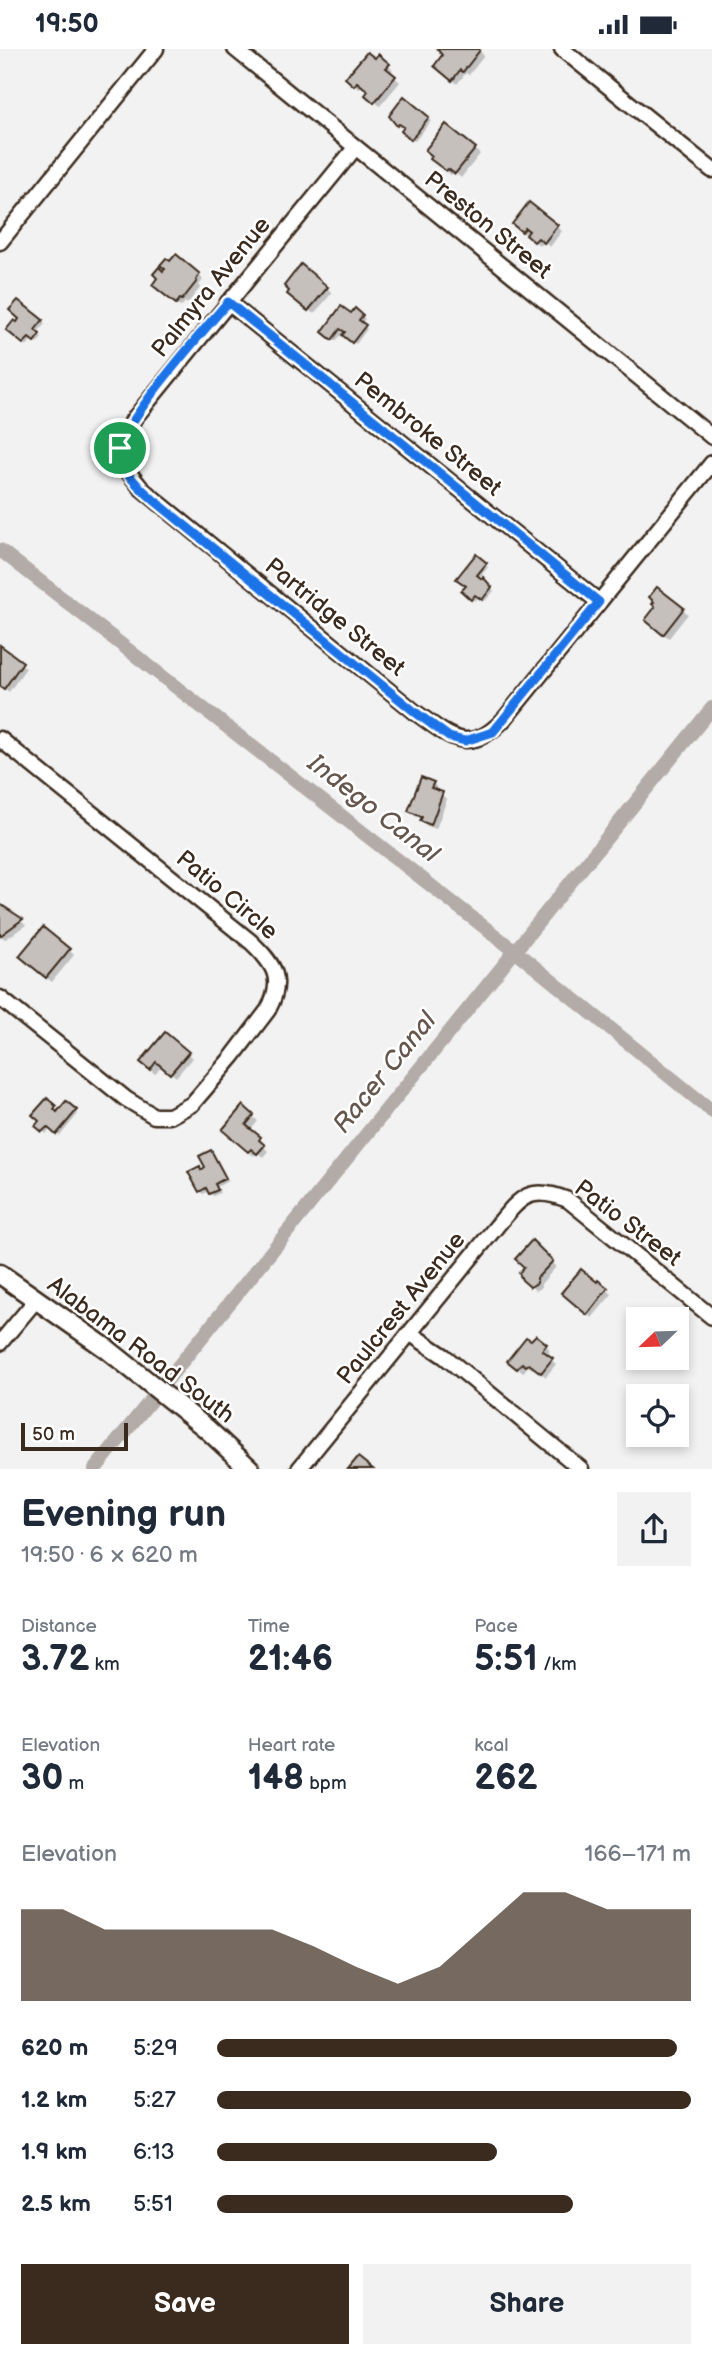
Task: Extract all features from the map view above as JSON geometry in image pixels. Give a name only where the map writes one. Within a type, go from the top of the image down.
[{"type":"street","points":[[3,233],[156,49]]},
{"type":"street","name":"Preston Street","points":[[235,49],[712,437]]},
{"type":"street","points":[[562,49],[712,170]]},
{"type":"street","name":"Palmyra Avenue","points":[[121,463],[120,448],[133,420],[355,148]]},
{"type":"street","name":"Pembroke Street","points":[[228,302],[599,602]]},
{"type":"street","name":"Partridge Street","points":[[121,463],[142,489],[449,737],[465,741],[493,732],[599,602]]},
{"type":"street","points":[[599,602],[712,463]]},
{"type":"street","name":"Patio Circle","points":[[0,739],[245,936],[267,957],[276,972],[276,995],[268,1010],[192,1104],[170,1116],[154,1116],[126,1099],[0,997]]},
{"type":"street","name":"Patio Street","points":[[549,1192],[568,1200],[712,1317]]},
{"type":"street","name":"Paulcrest Avenue","points":[[299,1469],[515,1204],[530,1194],[549,1192]]},
{"type":"street","name":"Alabama Road South","points":[[0,1274],[107,1349],[250,1469]]},
{"type":"street","points":[[0,1343],[36,1300]]},
{"type":"street","points":[[411,1334],[444,1356],[581,1469]]},
{"type":"building","points":[[437,49],[480,50],[463,72],[460,70],[452,81],[434,66],[442,55]]},
{"type":"building","points":[[367,52],[375,58],[378,54],[390,64],[386,68],[396,76],[374,103],[365,95],[368,91],[357,82],[354,86],[345,78]]},
{"type":"building","points":[[404,96],[429,117],[411,140],[401,131],[404,127],[399,124],[397,126],[389,116]]},
{"type":"building","points":[[446,124],[476,148],[455,174],[430,159],[432,156],[425,150]]},
{"type":"building","points":[[529,202],[558,225],[544,243],[538,238],[534,242],[526,235],[529,231],[525,228],[522,232],[512,224]]},
{"type":"building","points":[[176,254],[200,274],[182,300],[176,304],[152,285],[157,278],[153,274],[159,267],[163,271],[165,269],[160,265],[166,258],[170,261]]},
{"type":"building","points":[[301,264],[328,287],[308,311],[287,294],[289,291],[284,286]]},
{"type":"building","points":[[18,300],[43,320],[35,330],[40,334],[34,342],[29,338],[23,344],[6,330],[14,320],[17,322],[19,319],[9,310]]},
{"type":"building","points":[[341,306],[351,313],[355,308],[363,315],[359,320],[366,325],[352,343],[342,335],[345,332],[340,329],[332,340],[322,332]]},
{"type":"building","points":[[476,554],[487,563],[477,575],[482,579],[483,577],[492,587],[482,600],[475,595],[471,600],[461,591],[466,586],[456,579]]},
{"type":"building","points":[[657,587],[684,608],[663,635],[645,620],[655,607],[649,597]]},
{"type":"building","points":[[0,645],[23,662],[4,689],[0,686]]},
{"type":"building","points":[[421,777],[434,782],[431,788],[443,792],[431,825],[420,821],[422,817],[408,811]]},
{"type":"building","points":[[0,904],[23,919],[0,936]]},
{"type":"building","points":[[43,927],[70,949],[46,978],[19,956]]},
{"type":"building","points":[[165,1032],[189,1052],[170,1074],[156,1062],[150,1070],[140,1062]]},
{"type":"building","points":[[47,1098],[56,1106],[54,1109],[57,1112],[66,1101],[77,1110],[56,1135],[47,1127],[42,1132],[35,1126],[39,1121],[32,1115]]},
{"type":"building","points":[[243,1105],[254,1115],[246,1125],[261,1137],[259,1140],[265,1145],[257,1154],[251,1149],[248,1152],[222,1130]]},
{"type":"building","points":[[211,1150],[226,1178],[215,1184],[218,1190],[209,1194],[206,1188],[199,1192],[188,1172],[200,1166],[201,1170],[205,1167],[199,1156]]},
{"type":"building","points":[[532,1240],[553,1261],[537,1278],[537,1283],[530,1287],[519,1273],[524,1267],[515,1259]]},
{"type":"building","points":[[581,1269],[608,1288],[587,1315],[561,1293]]},
{"type":"building","points":[[536,1335],[547,1344],[542,1350],[553,1358],[541,1373],[529,1364],[526,1366],[522,1363],[517,1369],[507,1361],[526,1337],[531,1340]]},
{"type":"building","points":[[358,1457],[373,1469],[348,1469]]},
{"type":"waterway","name":"Indego Canal","points":[[0,550],[515,951],[712,1111]]},
{"type":"waterway","name":"Racer Canal","points":[[95,1469],[712,708]]},
{"type":"route","points":[[228,302],[599,602],[493,732],[465,741],[449,737],[155,501],[121,463],[120,448],[133,420],[228,302]]}]
